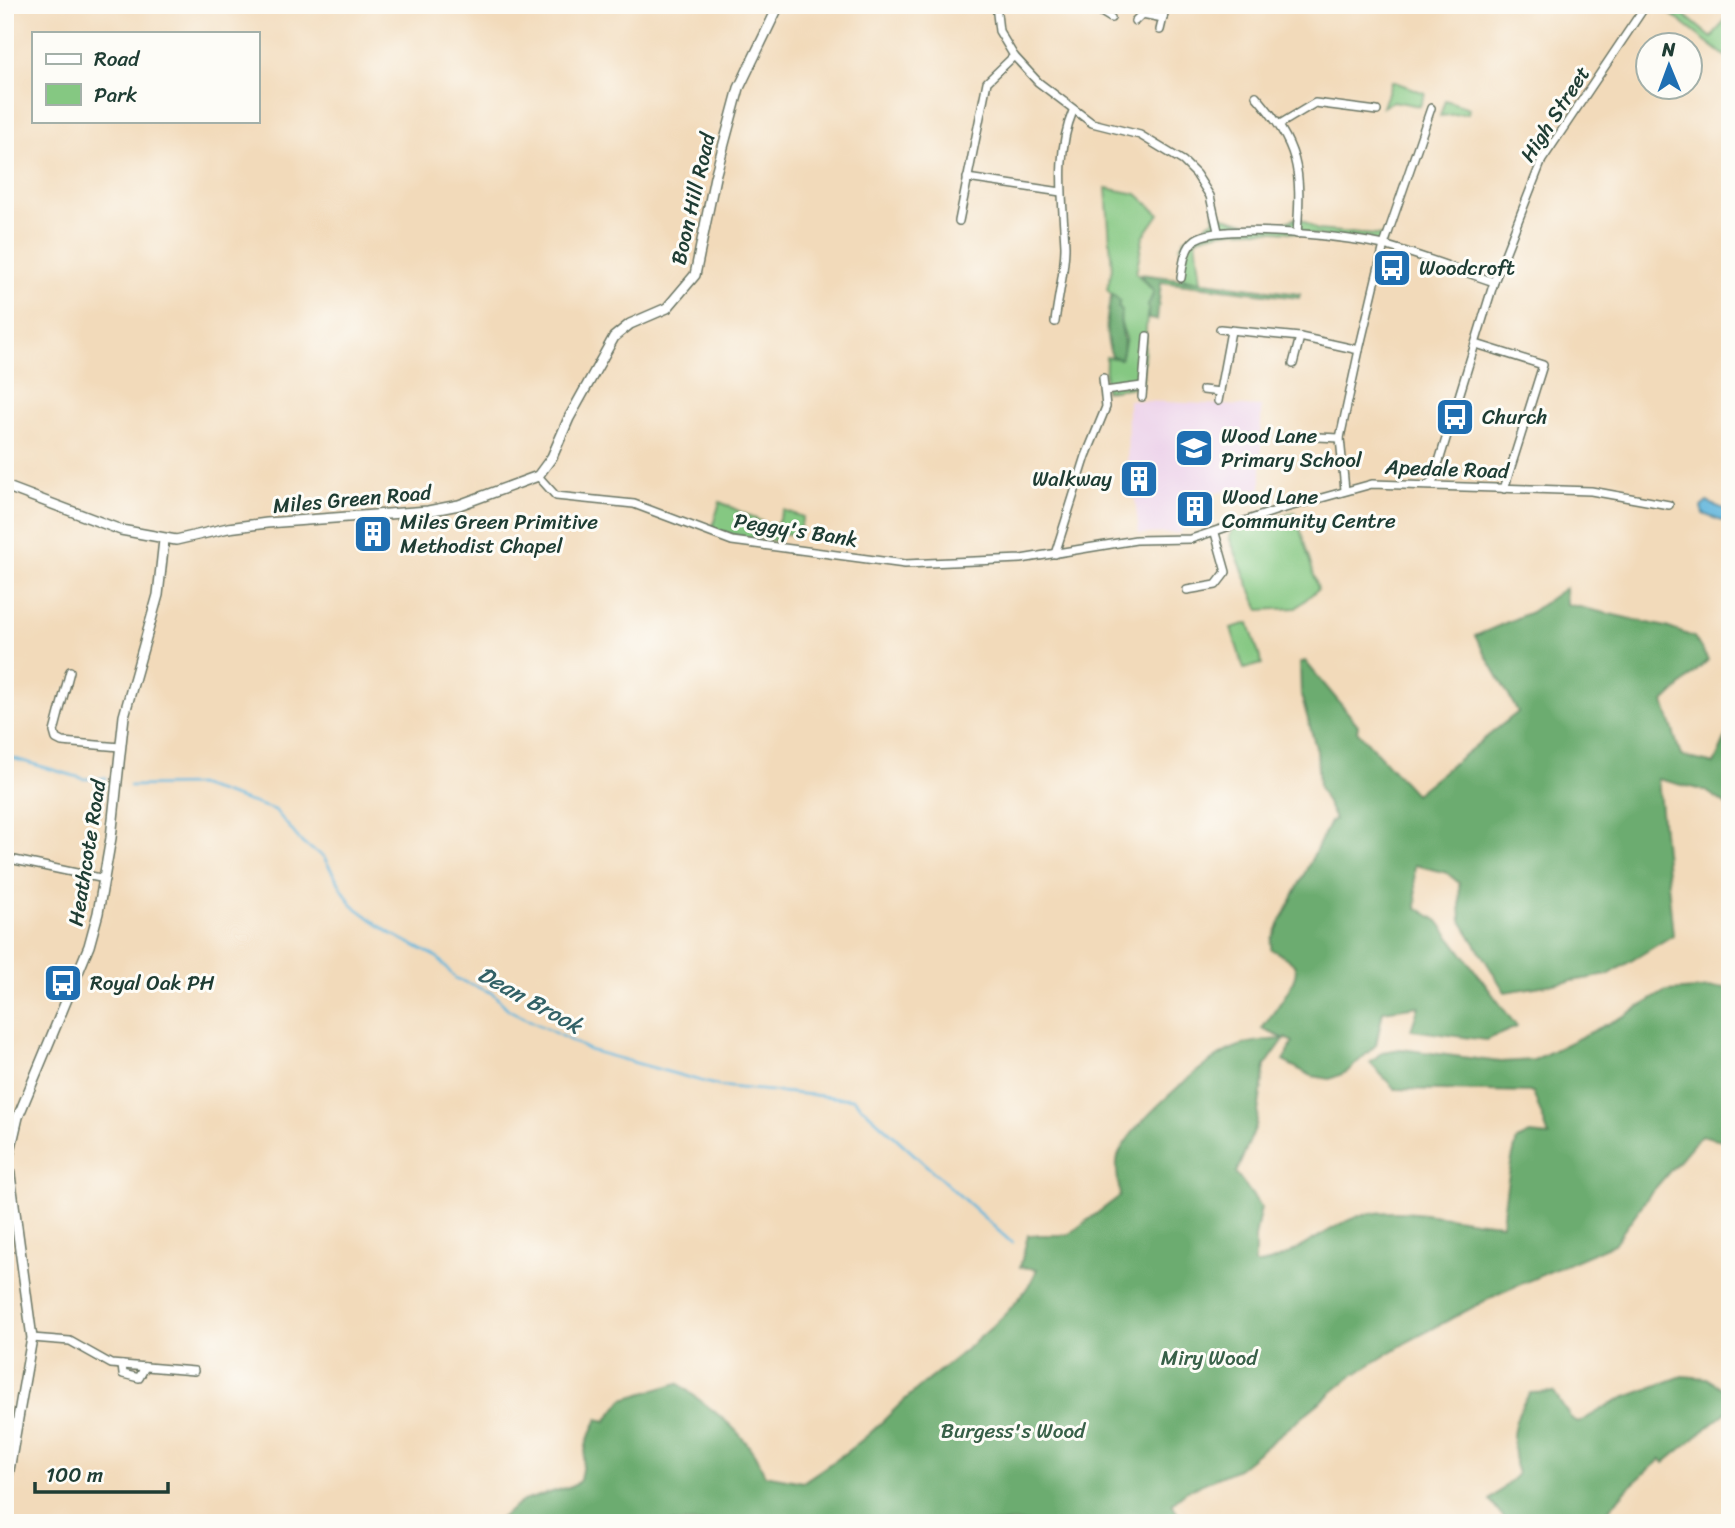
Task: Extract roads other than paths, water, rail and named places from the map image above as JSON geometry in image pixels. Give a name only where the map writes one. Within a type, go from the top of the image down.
[{"type":"street","name":"Boon Hill Road","points":[[538,476],[551,457],[614,337],[630,324],[667,308],[695,275],[715,177],[738,88],[748,63],[779,5]]},
{"type":"street","points":[[996,5],[999,31],[1014,56],[1073,111],[1092,123],[1140,135],[1183,161],[1210,196],[1218,231]]},
{"type":"street","points":[[1090,5],[1108,19]]},
{"type":"street","points":[[1160,30],[1166,5]]},
{"type":"street","name":"High Street","points":[[1426,486],[1433,481],[1494,282],[1542,160],[1646,5]]},
{"type":"street","points":[[1135,21],[1142,14],[1163,18]]},
{"type":"street","points":[[959,221],[987,82],[1014,56]]},
{"type":"street","points":[[1256,96],[1280,124],[1296,160],[1300,197],[1297,234]]},
{"type":"street","points":[[1280,124],[1315,103],[1377,111]]},
{"type":"street","points":[[1253,111],[1263,104]]},
{"type":"street","points":[[1345,490],[1340,438],[1359,350],[1384,245],[1431,107]]},
{"type":"street","points":[[1055,322],[1065,249],[1061,192],[1064,132],[1073,111]]},
{"type":"street","points":[[967,178],[1061,192]]},
{"type":"street","points":[[1181,278],[1187,249],[1196,239],[1218,231],[1297,234],[1384,245],[1494,282]]},
{"type":"street","points":[[1220,329],[1300,338],[1359,350]]},
{"type":"street","points":[[1218,401],[1231,331]]},
{"type":"street","points":[[1142,397],[1147,336]]},
{"type":"street","points":[[1293,365],[1300,338]]},
{"type":"street","points":[[1476,344],[1543,365],[1503,489]]},
{"type":"street","points":[[1055,554],[1086,456],[1106,407],[1103,378]]},
{"type":"street","points":[[1105,391],[1142,387]]},
{"type":"street","points":[[1203,390],[1220,392]]},
{"type":"street","points":[[1295,436],[1340,438]]},
{"type":"street","name":"Miles Green Road","points":[[164,540],[267,523],[428,511],[481,498],[538,476]]},
{"type":"street","name":"Peggy's Bank","points":[[538,476],[556,496],[634,504],[732,541],[905,564],[1021,559]]},
{"type":"street","name":"Apedale Road","points":[[1021,559],[1136,540],[1191,539],[1345,490],[1372,484],[1593,491],[1669,505]]},
{"type":"street","points":[[5,486],[94,522],[164,540]]},
{"type":"street","points":[[1187,590],[1216,585],[1226,572],[1215,533]]},
{"type":"street","name":"Heathcote Road","points":[[5,1493],[32,1338],[8,1160],[18,1117],[89,946],[105,879],[130,686],[158,595],[164,540]]},
{"type":"street","points":[[70,671],[54,732],[56,739],[62,742],[120,747]]},
{"type":"street","points":[[5,858],[105,879]]},
{"type":"street","points":[[32,1338],[70,1341],[102,1360],[121,1365],[194,1371]]},
{"type":"water","points":[[1707,502],[1729,511],[1727,520],[1721,521],[1703,514],[1701,507]]},
{"type":"waterway","name":"Dean Brook","points":[[5,756],[85,779],[106,778]]},
{"type":"waterway","name":"Dean Brook","points":[[130,786],[198,785],[275,810],[303,844],[323,856],[352,905],[390,933],[438,958],[455,978],[492,993],[509,1010],[589,1050],[719,1086],[853,1099],[1012,1243]]},
{"type":"place","name":"Woodcroft","points":[[1392,268]]},
{"type":"place","name":"Church","points":[[1455,417]]},
{"type":"place","name":"Wood Lane Primary School","points":[[1194,448]]},
{"type":"place","name":"Walkway","points":[[1139,479]]},
{"type":"place","name":"Wood Lane Community Centre","points":[[1195,509]]},
{"type":"place","name":"Miles Green Primitive Methodist Chapel","points":[[373,534]]},
{"type":"place","name":"Royal Oak PH","points":[[63,983]]},
{"type":"park label","name":"Miry Wood","points":[[1209,1358]]},
{"type":"park label","name":"Burgess's Wood","points":[[1013,1431]]}]
